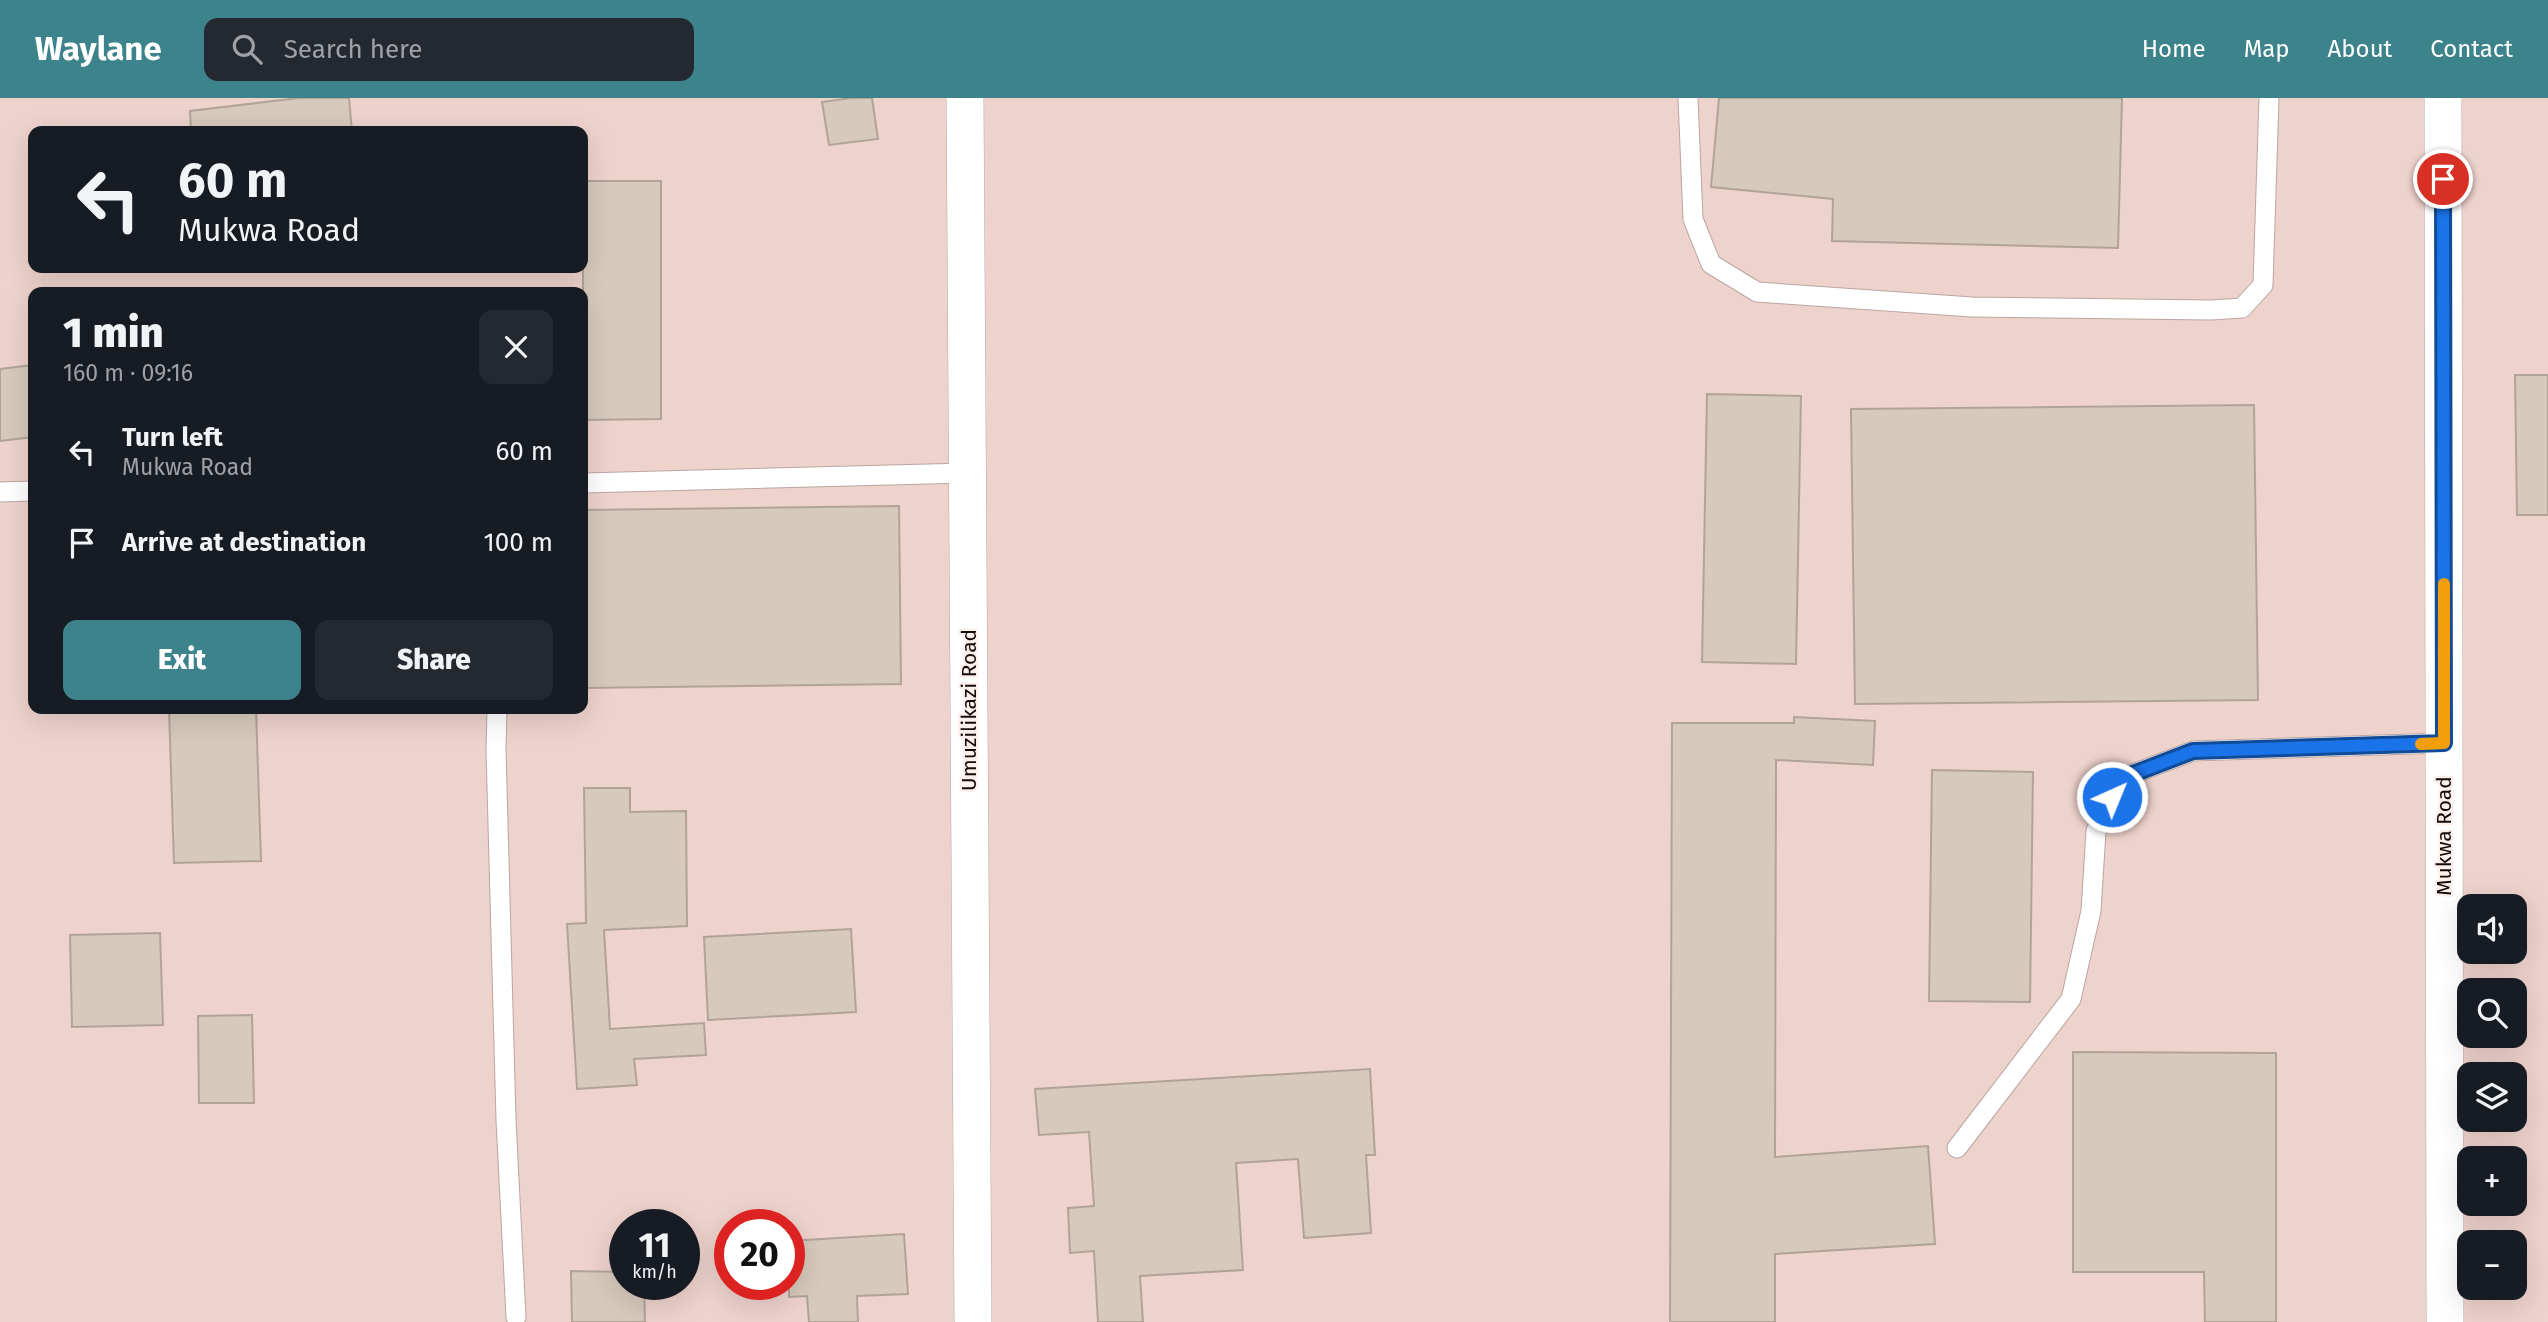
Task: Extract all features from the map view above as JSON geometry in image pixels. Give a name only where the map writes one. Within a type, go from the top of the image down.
[{"type":"street","name":"Umuzilikazi Road","points":[[965,98],[973,1322]]},
{"type":"street","name":"Mukwa Road","points":[[2443,98],[2445,1322]]},
{"type":"lane","points":[[1688,98],[1693,219],[1711,264],[1757,292],[1972,307],[2211,310],[2242,308],[2263,285],[2269,98]]},
{"type":"lane","points":[[588,483],[968,473]]},
{"type":"lane","points":[[0,492],[28,491]]},
{"type":"lane","points":[[497,714],[506,1119],[516,1317]]},
{"type":"lane","points":[[1957,1148],[2071,999],[2091,911],[2096,831],[2120,779],[2193,751],[2444,743]]},
{"type":"shaded area","points":[[0,98],[2548,98],[2548,1322],[0,1322]]},
{"type":"building","points":[[299,98],[349,98],[352,126],[191,126],[190,111]]},
{"type":"building","points":[[872,98],[878,139],[829,145],[822,102]]},
{"type":"building","points":[[1719,98],[2122,98],[2118,248],[1832,241],[1833,199],[1711,187]]},
{"type":"building","points":[[588,181],[661,181],[661,419],[588,420],[588,287],[583,287],[583,273],[588,273]]},
{"type":"building","points":[[28,366],[28,438],[0,441],[0,369]]},
{"type":"building","points":[[2515,375],[2548,375],[2548,515],[2517,515]]},
{"type":"building","points":[[1707,394],[1801,396],[1796,664],[1702,662]]},
{"type":"building","points":[[2254,405],[2258,700],[1855,704],[1851,409]]},
{"type":"building","points":[[899,506],[901,684],[588,688],[588,510]]},
{"type":"building","points":[[169,714],[256,714],[261,861],[174,863]]},
{"type":"building","points":[[1794,717],[1875,721],[1873,765],[1776,760],[1775,1157],[1928,1146],[1935,1244],[1775,1254],[1775,1322],[1670,1322],[1672,723],[1794,723]]},
{"type":"building","points":[[1932,770],[2033,772],[2030,1002],[1929,1001]]},
{"type":"building","points":[[584,788],[630,788],[630,812],[686,811],[687,926],[604,930],[610,1029],[704,1023],[706,1055],[634,1059],[637,1085],[577,1089],[567,924],[586,923]]},
{"type":"building","points":[[851,929],[856,1012],[708,1020],[704,937]]},
{"type":"building","points":[[160,933],[163,1025],[72,1027],[70,935]]},
{"type":"building","points":[[252,1015],[254,1103],[199,1103],[198,1016]]},
{"type":"building","points":[[2073,1052],[2276,1053],[2276,1322],[2205,1322],[2204,1272],[2073,1272]]},
{"type":"building","points":[[1370,1069],[1375,1155],[1366,1155],[1371,1233],[1304,1238],[1298,1159],[1236,1163],[1243,1270],[1140,1276],[1143,1322],[1098,1322],[1094,1251],[1070,1253],[1068,1208],[1094,1206],[1089,1132],[1039,1135],[1035,1089]]},
{"type":"building","points":[[904,1234],[908,1294],[857,1296],[858,1322],[809,1322],[805,1296],[805,1240]]},
{"type":"building","points":[[571,1271],[609,1272],[609,1300],[644,1300],[645,1322],[572,1322]]},
{"type":"slow traffic","points":[[2421,744],[2444,743],[2444,584]]},
{"type":"route","points":[[2112,797],[2120,779],[2193,751],[2444,743],[2443,179]]}]
